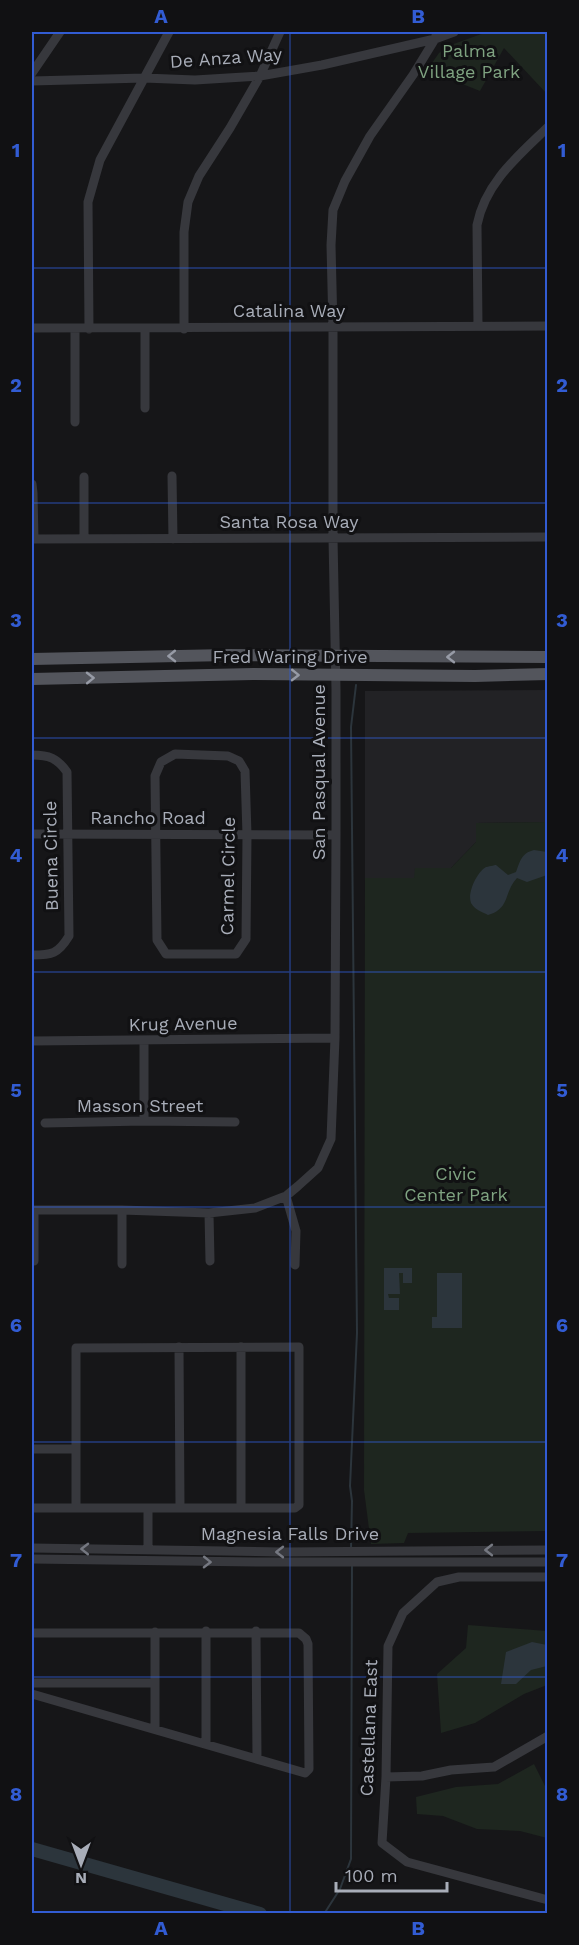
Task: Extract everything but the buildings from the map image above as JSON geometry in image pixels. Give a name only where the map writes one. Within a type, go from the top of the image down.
[{"type":"main road","name":"Fred Waring Drive","points":[[32,659],[228,655],[548,657]]},
{"type":"main road","name":"Fred Waring Drive","points":[[32,679],[254,674],[475,676],[548,674]]},
{"type":"street","points":[[32,73],[60,32]]},
{"type":"street","points":[[89,328],[88,202],[100,160],[169,32]]},
{"type":"street","points":[[184,329],[184,231],[188,202],[199,176],[260,76],[280,32]]},
{"type":"street","name":"De Anza Way","points":[[32,81],[144,78],[195,80],[260,76],[322,64],[454,32]]},
{"type":"street","name":"San Pasqual Avenue","points":[[33,1210],[209,1212],[255,1208],[286,1196],[318,1168],[331,1139],[336,1038],[336,675],[331,245],[333,210],[345,181],[370,136],[413,75],[436,35]]},
{"type":"street","points":[[478,326],[477,225],[479,212],[485,198],[507,166],[548,127]]},
{"type":"street","name":"Catalina Way","points":[[32,328],[548,326]]},
{"type":"street","points":[[75,328],[75,422]]},
{"type":"street","points":[[145,408],[146,328]]},
{"type":"street","points":[[172,476],[173,539]]},
{"type":"street","points":[[84,477],[84,538]]},
{"type":"street","points":[[32,484],[33,539]]},
{"type":"street","name":"Santa Rosa Way","points":[[33,539],[548,537]]},
{"type":"street","name":"Carmel Circle","points":[[175,754],[228,756],[238,760],[245,771],[246,939],[236,954],[166,954],[157,940],[156,835],[155,776],[161,762],[175,754]]},
{"type":"street","name":"Buena Circle","points":[[32,755],[47,755],[60,761],[67,772],[69,936],[61,948],[49,955],[32,955]]},
{"type":"street","name":"Rancho Road","points":[[32,834],[336,835]]},
{"type":"street","name":"Krug Avenue","points":[[32,1041],[336,1038]]},
{"type":"street","points":[[144,1041],[144,1121]]},
{"type":"street","name":"Masson Street","points":[[45,1123],[236,1122]]},
{"type":"street","points":[[286,1196],[296,1231],[295,1264]]},
{"type":"street","points":[[33,1210],[34,1261]]},
{"type":"street","points":[[122,1210],[122,1264]]},
{"type":"street","points":[[209,1212],[210,1261]]},
{"type":"street","points":[[179,1347],[180,1508]]},
{"type":"street","points":[[241,1347],[241,1507]]},
{"type":"street","points":[[32,1508],[76,1508],[148,1508],[180,1508],[241,1507],[295,1508],[299,1506],[299,1347],[76,1348],[76,1508]]},
{"type":"street","points":[[32,1449],[76,1449]]},
{"type":"street","points":[[148,1508],[148,1550]]},
{"type":"street","name":"Magnesia Falls Drive","points":[[32,1548],[339,1551],[548,1550]]},
{"type":"street","points":[[370,1562],[379,1557],[409,1555],[417,1550]]},
{"type":"street","name":"Magnesia Falls Drive","points":[[32,1559],[548,1562]]},
{"type":"street","name":"Castellana East","points":[[548,1577],[459,1577],[437,1582],[403,1613],[388,1646],[386,1778],[382,1843],[407,1862],[548,1900]]},
{"type":"street","points":[[155,1632],[155,1729]]},
{"type":"street","points":[[206,1632],[206,1744]]},
{"type":"street","points":[[256,1632],[257,1759]]},
{"type":"street","points":[[32,1633],[299,1633],[308,1644],[309,1769],[305,1773],[32,1694]]},
{"type":"street","points":[[32,1683],[155,1683]]},
{"type":"street","points":[[386,1778],[494,1767],[548,1736]]},
{"type":"shaded area","points":[[547,690],[547,822],[477,823],[476,842],[451,868],[415,869],[415,878],[365,878],[365,691]]},
{"type":"shaded area","points":[[534,850],[547,852],[547,875],[527,882],[517,878],[504,904],[488,915],[472,905],[470,899],[476,878],[486,867],[496,865],[508,875],[516,872],[524,856]]},
{"type":"shaded area","points":[[384,1268],[412,1268],[412,1283],[403,1283],[403,1273],[399,1273],[400,1294],[388,1294],[389,1298],[399,1298],[399,1310],[384,1310]]},
{"type":"shaded area","points":[[437,1273],[462,1273],[462,1328],[432,1328],[432,1317],[437,1317]]},
{"type":"shaded area","points":[[532,1642],[547,1645],[547,1666],[531,1670],[516,1684],[501,1684],[506,1652]]},
{"type":"green space","name":"Palma Village Park","points":[[487,32],[547,32],[547,94],[504,48],[480,91],[427,70],[439,53],[448,46]]},
{"type":"green space","name":"Civic Center Park","points":[[547,822],[547,1531],[408,1533],[404,1543],[371,1544],[364,1490],[365,878],[414,878],[415,868],[451,868],[476,842],[476,823]]},
{"type":"green space","points":[[468,1625],[547,1631],[547,1685],[524,1694],[475,1723],[441,1733],[437,1674],[466,1648]]},
{"type":"green space","points":[[534,1764],[547,1790],[547,1838],[520,1831],[477,1829],[443,1816],[417,1814],[416,1797],[456,1787],[498,1784]]},
{"type":"waterway","points":[[351,1549],[350,1486],[357,1333],[351,727],[356,685]]},
{"type":"waterway","points":[[324,1914],[340,1889],[351,1859],[352,1563]]},
{"type":"waterway","points":[[32,1849],[260,1914]]}]
